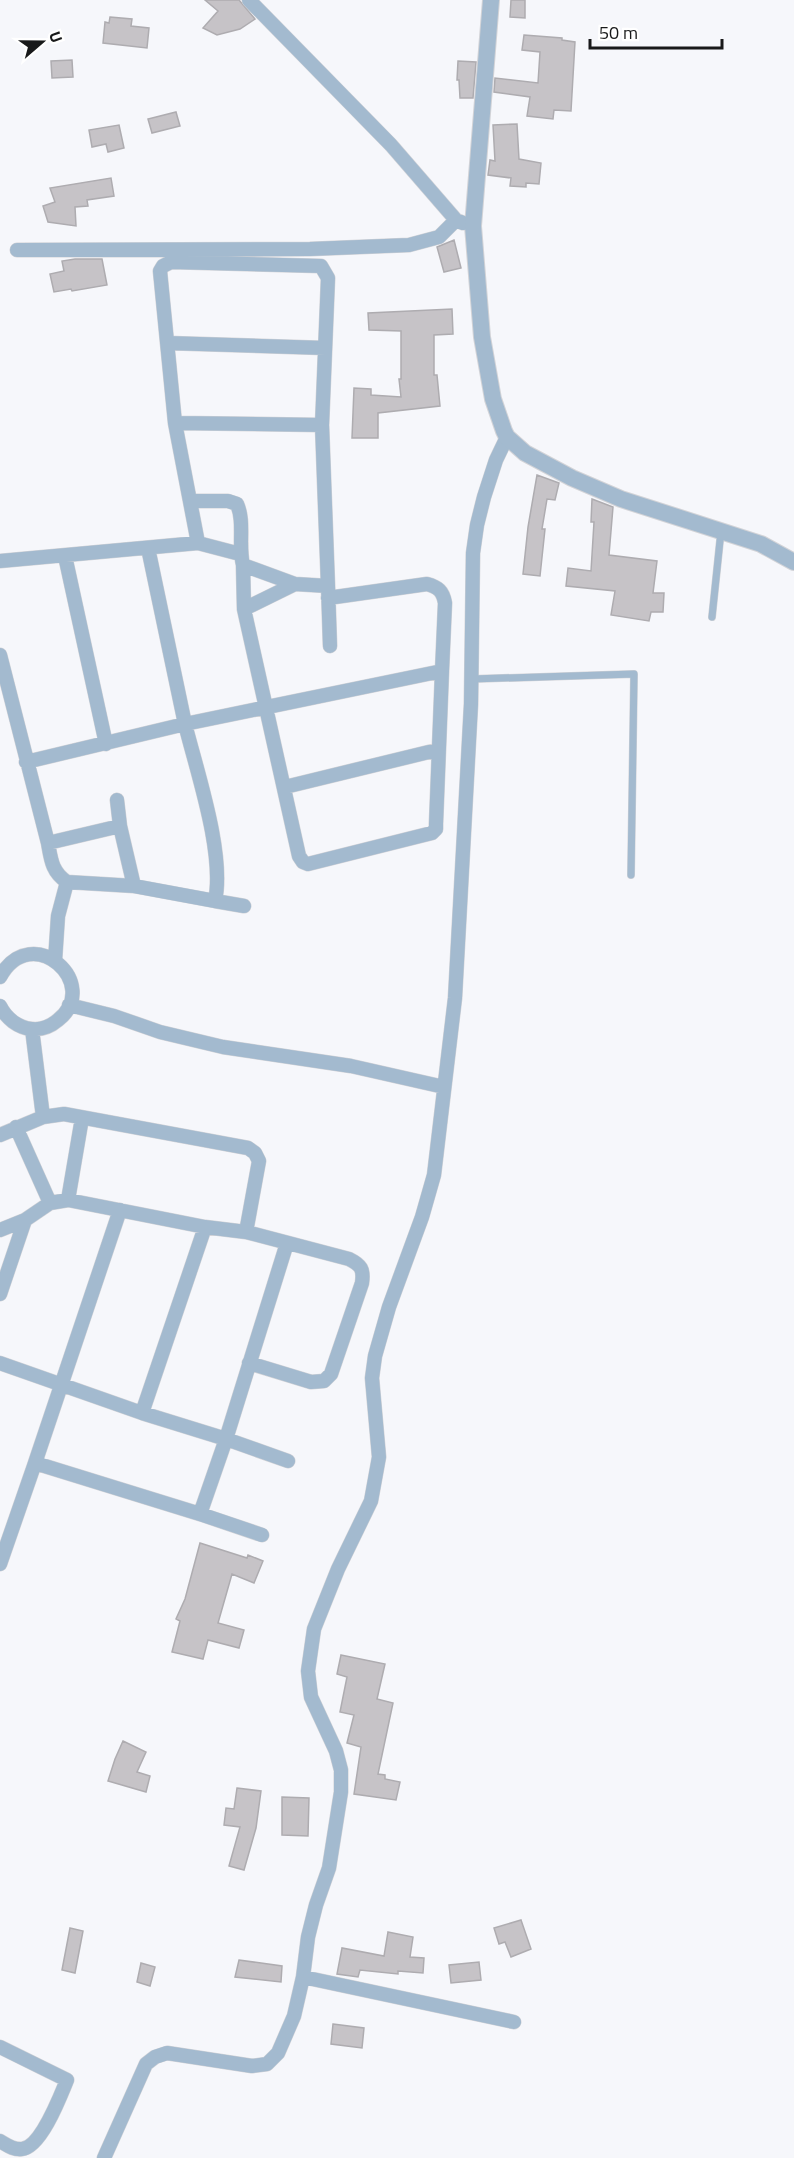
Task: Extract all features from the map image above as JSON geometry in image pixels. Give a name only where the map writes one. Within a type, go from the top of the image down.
[{"type":"street","points":[[249,0],[391,145],[456,220],[473,226]]},
{"type":"street","points":[[491,0],[473,226],[482,337],[501,424],[507,437],[525,453],[546,465],[621,499],[761,544],[794,561]]},
{"type":"street","points":[[17,250],[310,249],[409,245],[439,237],[456,220]]},
{"type":"street","points":[[198,543],[175,423],[160,271],[168,263],[316,264],[325,270],[328,278],[321,425],[330,646]]},
{"type":"street","points":[[166,343],[325,348]]},
{"type":"street","points":[[175,423],[321,425]]},
{"type":"street","points":[[104,2158],[146,2064],[155,2056],[167,2053],[252,2066],[267,2064],[278,2053],[294,2016],[303,1977],[308,1937],[329,1868],[341,1792],[341,1770],[336,1751],[311,1697],[308,1671],[314,1629],[338,1569],[371,1501],[379,1457],[372,1378],[375,1356],[389,1307],[422,1217],[434,1175],[455,998],[471,680],[473,553],[477,525],[496,460],[507,437]]},
{"type":"street","points":[[0,561],[198,543],[242,559],[295,584],[328,592],[427,584],[437,586],[444,595],[445,603],[437,750],[436,829],[432,833],[300,865],[268,709],[244,609],[242,559],[240,514],[237,504],[228,501],[191,501]]},
{"type":"street","points":[[148,548],[218,869],[215,901]]},
{"type":"street","points":[[65,556],[106,744]]},
{"type":"street","points":[[244,609],[295,584]]},
{"type":"street","points":[[0,655],[48,843],[52,867],[60,877],[67,882],[134,886],[244,906]]},
{"type":"street","points":[[26,762],[185,724],[268,709],[441,671]]},
{"type":"street","points":[[285,787],[437,750]]},
{"type":"street","points":[[117,800],[120,825],[134,886]]},
{"type":"street","points":[[48,843],[120,825]]},
{"type":"street","points":[[55,960],[58,916],[67,882]]},
{"type":"street","points":[[0,977],[5,968],[23,956],[34,954],[46,956],[55,960],[67,973],[72,990],[69,1005],[62,1017],[43,1028],[32,1029],[13,1022],[0,1007]]},
{"type":"street","points":[[69,1005],[114,1016],[160,1032],[223,1047],[351,1066],[444,1087]]},
{"type":"street","points":[[32,1029],[43,1117]]},
{"type":"street","points":[[0,1135],[43,1117],[63,1114],[248,1148],[260,1161],[246,1232]]},
{"type":"street","points":[[68,1200],[82,1118]]},
{"type":"street","points":[[16,1127],[50,1203]]},
{"type":"street","points":[[0,1230],[25,1220],[50,1203],[68,1200],[205,1227],[246,1232],[349,1259],[360,1264],[363,1272],[358,1293],[331,1374],[324,1381],[312,1382],[249,1363]]},
{"type":"street","points":[[0,1564],[120,1210]]},
{"type":"street","points":[[0,1294],[25,1220]]},
{"type":"street","points":[[142,1413],[205,1227]]},
{"type":"street","points":[[200,1514],[226,1439],[287,1243]]},
{"type":"street","points":[[0,1363],[288,1461]]},
{"type":"street","points":[[35,1463],[262,1535]]},
{"type":"street","points":[[303,1977],[514,2022]]},
{"type":"street","points":[[0,2047],[67,2080],[56,2107],[31,2145],[23,2149],[12,2149],[0,2141]]},
{"type":"lane","points":[[712,617],[721,531]]},
{"type":"lane","points":[[471,680],[634,674],[631,875]]},
{"type":"building","points":[[205,0],[239,0],[255,19],[240,29],[217,35],[203,28],[218,11]]},
{"type":"building","points":[[511,0],[525,0],[525,18],[510,17]]},
{"type":"building","points":[[110,17],[132,19],[131,26],[149,28],[147,48],[103,43],[105,22],[109,23]]},
{"type":"building","points":[[524,35],[562,38],[562,40],[575,42],[571,111],[554,110],[553,119],[527,116],[530,97],[494,92],[495,78],[538,83],[540,52],[522,50]]},
{"type":"building","points":[[72,60],[73,77],[52,78],[51,61]]},
{"type":"building","points":[[458,61],[476,62],[473,98],[460,98],[459,80],[457,80]]},
{"type":"building","points":[[176,112],[180,126],[152,133],[148,119]]},
{"type":"building","points":[[517,124],[519,159],[541,163],[539,184],[526,183],[526,187],[510,186],[511,178],[488,175],[490,160],[495,161],[493,125]]},
{"type":"building","points":[[119,125],[124,148],[108,152],[106,144],[92,147],[89,130]]},
{"type":"building","points":[[111,178],[114,196],[87,200],[88,206],[75,207],[76,226],[48,222],[43,206],[55,202],[50,188]]},
{"type":"building","points":[[454,240],[461,268],[444,272],[437,247]]},
{"type":"building","points":[[102,259],[107,285],[54,292],[50,274],[64,271],[62,261]]},
{"type":"building","points":[[452,309],[453,334],[434,335],[434,375],[437,375],[440,406],[378,413],[378,438],[352,438],[354,388],[371,389],[371,395],[401,397],[399,379],[401,379],[401,331],[369,330],[368,313]]},
{"type":"building","points":[[537,475],[559,483],[555,500],[547,499],[542,529],[545,529],[540,576],[523,574]]},
{"type":"building","points":[[592,499],[613,507],[609,555],[657,561],[653,593],[664,593],[663,612],[651,612],[649,621],[611,615],[615,591],[566,586],[568,568],[591,571],[594,522],[591,522]]},
{"type":"building","points":[[200,1543],[263,1561],[254,1583],[232,1574],[218,1623],[244,1630],[239,1648],[208,1640],[203,1659],[172,1652],[180,1621],[176,1619],[185,1599]]},
{"type":"building","points":[[341,1655],[385,1664],[377,1699],[393,1703],[378,1774],[385,1775],[385,1779],[400,1782],[396,1800],[354,1794],[361,1747],[347,1743],[354,1715],[340,1712],[347,1677],[337,1674]]},
{"type":"building","points":[[123,1741],[146,1752],[137,1772],[150,1776],[146,1792],[108,1781]]},
{"type":"building","points":[[237,1788],[261,1791],[256,1828],[244,1870],[229,1866],[240,1827],[224,1825],[226,1808],[234,1809]]},
{"type":"building","points":[[282,1797],[309,1798],[308,1836],[282,1835]]},
{"type":"building","points":[[521,1920],[531,1949],[511,1957],[505,1942],[499,1944],[494,1928]]},
{"type":"building","points":[[70,1928],[83,1931],[75,1973],[62,1970]]},
{"type":"building","points":[[388,1932],[413,1937],[410,1957],[424,1958],[423,1973],[398,1971],[398,1974],[360,1970],[358,1977],[337,1974],[342,1948],[384,1956]]},
{"type":"building","points":[[239,1960],[282,1966],[281,1982],[235,1977]]},
{"type":"building","points":[[479,1962],[481,1980],[451,1983],[449,1965]]},
{"type":"building","points":[[141,1963],[155,1967],[150,1986],[137,1982]]},
{"type":"building","points":[[333,2024],[364,2028],[362,2048],[331,2044]]}]
